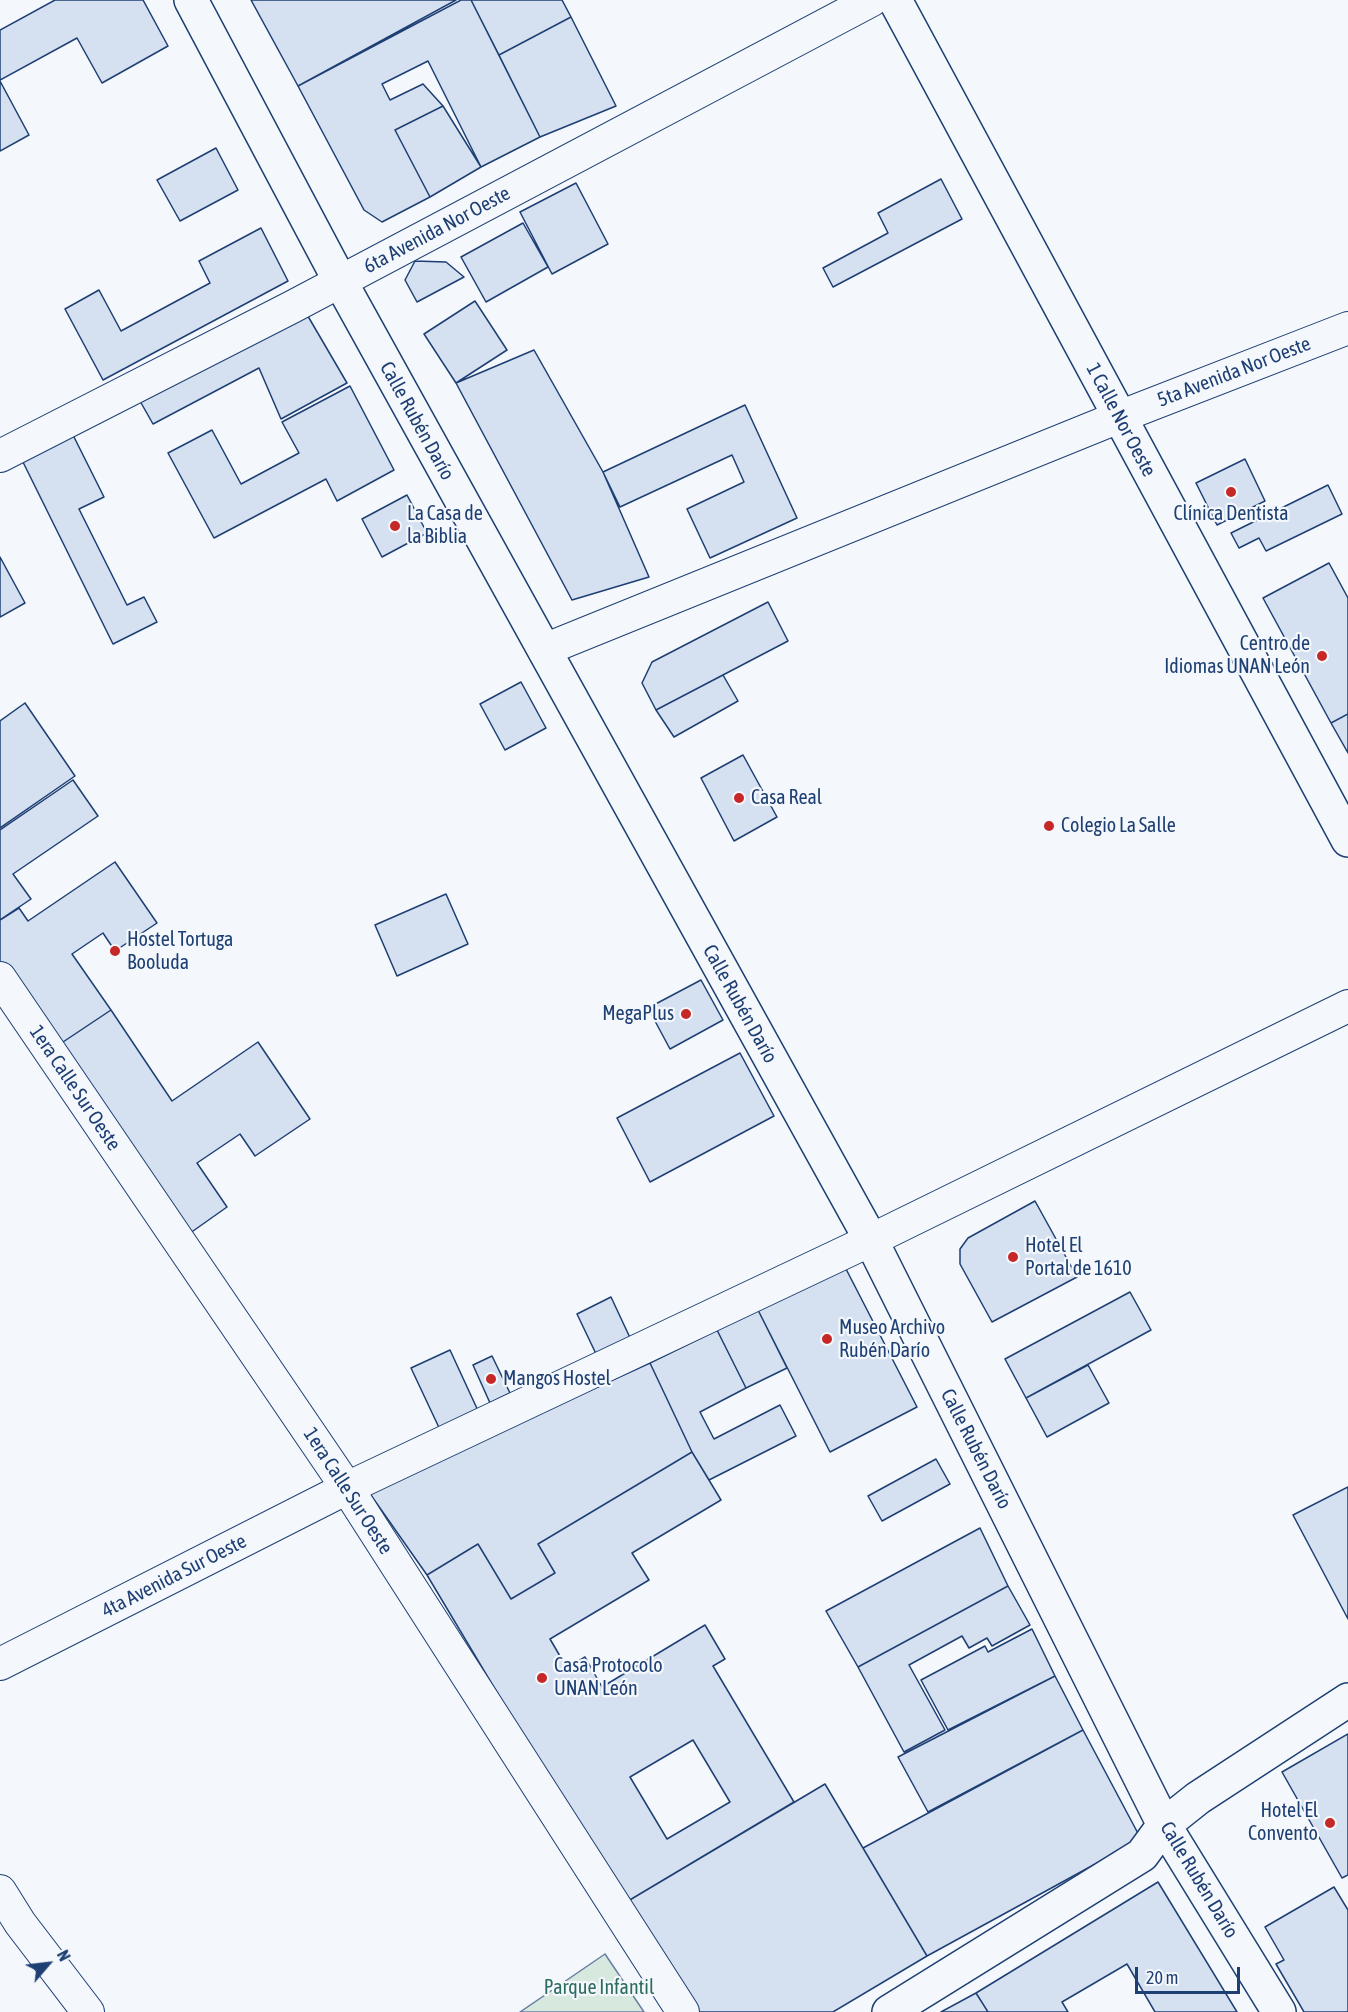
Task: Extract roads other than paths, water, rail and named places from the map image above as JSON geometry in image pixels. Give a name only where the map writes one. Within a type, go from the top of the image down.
[{"type":"street","name":"Calle Rubén Darío","points":[[191,0],[340,281],[871,1240],[1164,1825],[1279,2012]]},
{"type":"street","name":"6ta Avenida Nor Oeste","points":[[0,456],[252,328],[872,0]]},
{"type":"street","name":"1 Calle Nor Oeste","points":[[895,0],[1348,840]]},
{"type":"street","name":"5ta Avenida Nor Oeste","points":[[544,650],[1119,417],[1348,328]]},
{"type":"street","name":"1era Calle Sur Oeste","points":[[0,978],[347,1488],[683,2012]]},
{"type":"street","name":"4ta Avenida Sur Oeste","points":[[0,1664],[347,1488],[871,1240],[1348,1006]]},
{"type":"street","points":[[889,2012],[1142,1855],[1164,1825],[1198,1798],[1348,1700]]},
{"type":"street","points":[[0,1891],[20,1923],[88,2012]]},
{"type":"place","name":"Clínica Dentista","points":[[1231,492]]},
{"type":"place","name":"La Casa de la Biblia","points":[[395,526]]},
{"type":"place","name":"Centro de Idiomas UNAN León","points":[[1322,656]]},
{"type":"place","name":"Casa Real","points":[[739,798]]},
{"type":"place","name":"Colegio La Salle","points":[[1049,826]]},
{"type":"place","name":"Hostel Tortuga Booluda","points":[[115,951]]},
{"type":"place","name":"MegaPlus","points":[[686,1014]]},
{"type":"place","name":"Hotel El Portal de 1610","points":[[1013,1257]]},
{"type":"place","name":"Museo Archivo Rubén Darío","points":[[827,1339]]},
{"type":"place","name":"Mangos Hostel","points":[[491,1379]]},
{"type":"place","name":"Casa Protocolo UNAN León","points":[[542,1678]]},
{"type":"place","name":"Hotel El Convento","points":[[1330,1823]]},
{"type":"park label","name":"Parque Infantil","points":[[599,1988]]}]
